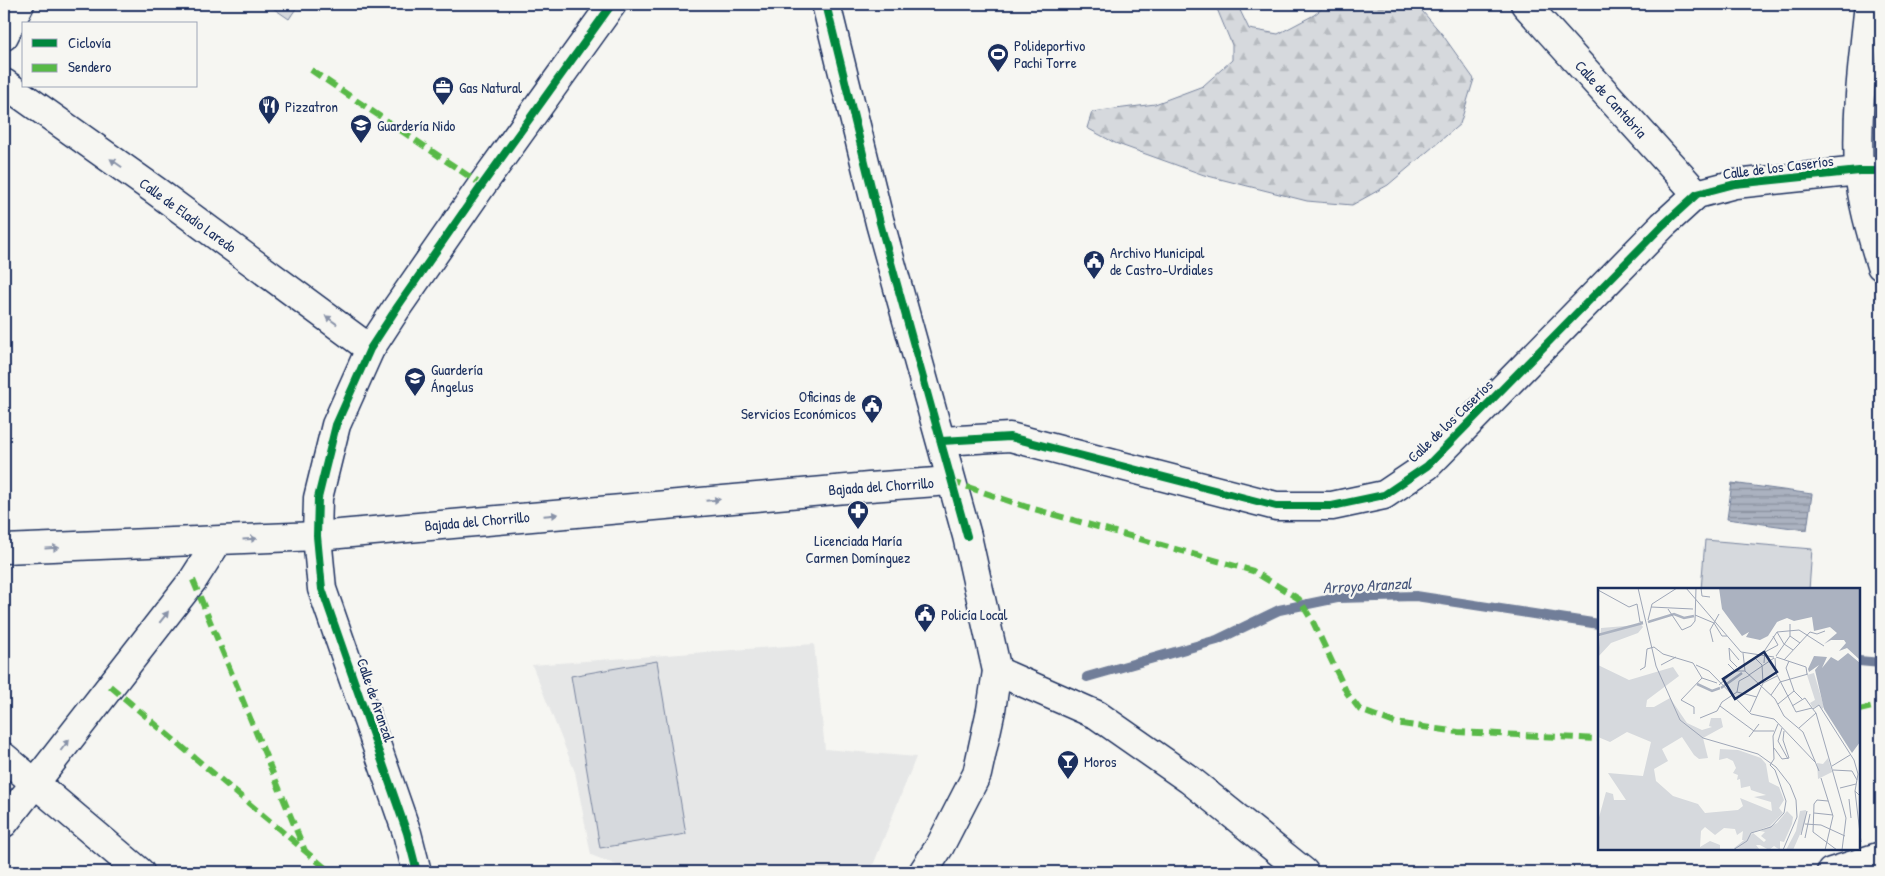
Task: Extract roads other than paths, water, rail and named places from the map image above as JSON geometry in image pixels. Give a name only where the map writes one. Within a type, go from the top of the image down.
[{"type":"main road","points":[[4,36],[20,4]]},
{"type":"main road","name":"Calle de Aranzal","points":[[417,872],[407,832],[322,589],[317,536],[318,498],[336,425],[370,349],[482,185],[612,4]]},
{"type":"main road","points":[[826,4],[880,223],[942,441],[950,481],[968,541],[996,671],[991,710],[977,774],[940,846],[923,872]]},
{"type":"main road","name":"Calle de Cantabria","points":[[1525,4],[1697,194]]},
{"type":"main road","points":[[1868,4],[1859,105],[1870,171],[1870,227],[1881,266]]},
{"type":"main road","name":"Calle de Eladio Laredo","points":[[4,83],[156,191],[370,349]]},
{"type":"main road","name":"Calle de los Caseríos","points":[[942,441],[1010,437],[1276,506],[1332,506],[1384,494],[1427,466],[1663,224],[1697,194],[1735,184],[1870,171]]},
{"type":"main road","name":"Bajada del Chorrillo","points":[[4,549],[317,536],[950,481]]},
{"type":"main road","points":[[4,823],[193,580],[218,541]]},
{"type":"main road","points":[[996,671],[1097,715],[1190,780],[1304,872]]},
{"type":"main road","points":[[4,757],[140,872]]},
{"type":"main road","points":[[1831,872],[1881,856]]},
{"type":"waterway","name":"Arroyo Aranzal","points":[[1087,677],[1217,640],[1279,610],[1337,598],[1416,596],[1598,624]]},
{"type":"waterway","name":"Arroyo Aranzal","points":[[1860,661],[1881,663]]},
{"type":"place","name":"Polideportivo Pachi Torre","points":[[998,73]]},
{"type":"place","name":"Gas Natural","points":[[443,106]]},
{"type":"place","name":"Pizzatron","points":[[269,125]]},
{"type":"place","name":"Guardería Nido","points":[[361,144]]},
{"type":"place","name":"Archivo Municipal de Castro-Urdiales","points":[[1094,280]]},
{"type":"place","name":"Guardería Ángelus","points":[[415,397]]},
{"type":"place","name":"Oficinas de Servicios Económicos","points":[[872,424]]},
{"type":"place","name":"Licenciada María Carmen Domínguez","points":[[858,530]]},
{"type":"place","name":"Policía Local","points":[[925,633]]},
{"type":"place","name":"Moros","points":[[1068,780]]}]
